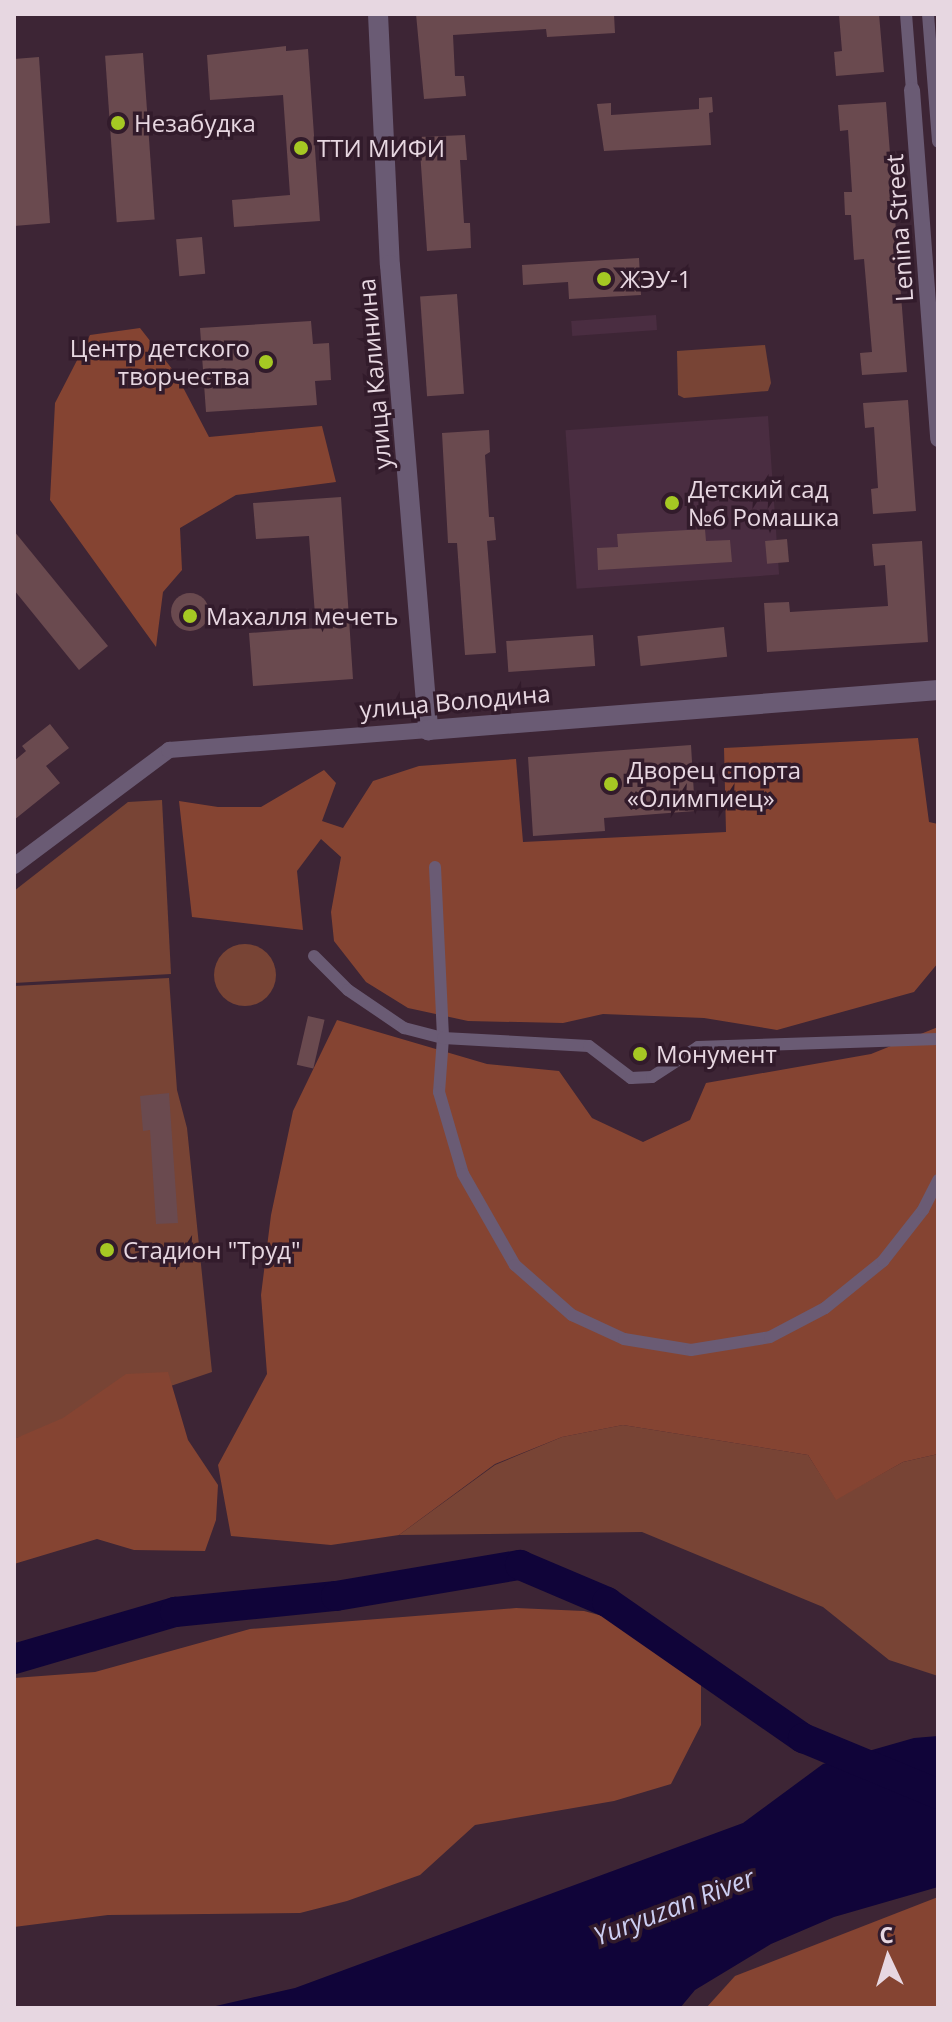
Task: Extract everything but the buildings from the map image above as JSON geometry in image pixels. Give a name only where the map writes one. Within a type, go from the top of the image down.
[{"type":"street","name":"улица Калинина","points":[[378,14],[390,265],[428,730]]},
{"type":"street","name":"Lenina Street","points":[[906,14],[938,439]]},
{"type":"street","points":[[928,14],[938,142]]},
{"type":"street","name":"улица Володина","points":[[14,866],[169,750],[938,690]]},
{"type":"street","points":[[435,867],[443,1038],[439,1092],[463,1174],[515,1265],[572,1315],[624,1339],[691,1350],[770,1337],[825,1308],[883,1261],[923,1210],[938,1180]]},
{"type":"street","points":[[314,956],[348,990],[404,1028],[443,1038],[589,1046],[631,1078],[652,1077],[698,1047],[938,1039]]},
{"type":"shaded area","points":[[656,315],[657,330],[572,336],[571,321]]},
{"type":"shaded area","points":[[140,328],[176,374],[209,437],[322,426],[336,482],[236,495],[180,528],[182,570],[163,592],[156,647],[50,500],[55,403],[90,335]]},
{"type":"shaded area","points":[[765,345],[771,383],[768,391],[684,398],[678,395],[677,351]]},
{"type":"shaded area","name":"Детский сад №6 Ромашка","points":[[768,416],[779,575],[577,589],[565,430]]},
{"type":"shaded area","points":[[918,738],[929,822],[938,824],[938,963],[914,992],[777,1030],[704,1018],[603,1014],[563,1023],[468,1021],[408,1008],[366,982],[334,941],[331,912],[341,857],[321,839],[297,871],[303,930],[192,917],[179,801],[218,807],[261,807],[324,770],[336,783],[322,821],[343,828],[373,781],[419,766],[516,759],[523,842],[726,832],[724,748]]},
{"type":"shaded area","points":[[162,800],[171,974],[14,983],[14,891],[128,802]]},
{"type":"shaded area","points":[[245,944],[257,946],[267,953],[274,963],[274,987],[267,997],[257,1004],[245,1006],[233,1004],[223,997],[216,987],[214,975],[216,963],[223,953],[233,946]]},
{"type":"shaded area","name":"Стадион \"Труд\"","points":[[169,978],[177,1090],[187,1128],[212,1372],[14,1439],[14,986]]},
{"type":"shaded area","points":[[337,1020],[487,1064],[559,1071],[592,1118],[643,1142],[690,1120],[706,1083],[871,1054],[938,1027],[938,1454],[903,1462],[836,1500],[808,1455],[623,1425],[562,1437],[495,1464],[399,1535],[331,1545],[231,1536],[218,1465],[267,1374],[261,1295],[271,1215],[293,1111]]},
{"type":"shaded area","points":[[168,1372],[188,1440],[218,1485],[216,1520],[205,1551],[134,1550],[97,1539],[14,1564],[14,1439],[63,1418],[126,1374]]},
{"type":"shaded area","points":[[623,1425],[808,1455],[836,1499],[903,1462],[938,1454],[938,1676],[889,1660],[823,1607],[642,1532],[399,1535],[495,1465],[562,1437]]},
{"type":"shaded area","points":[[516,1608],[584,1611],[654,1630],[701,1660],[701,1725],[671,1784],[614,1801],[475,1825],[420,1875],[347,1901],[300,1913],[108,1915],[14,1927],[14,1678],[95,1672],[250,1629]]},
{"type":"shaded area","points":[[938,1897],[938,2008],[706,2008],[735,1976]]},
{"type":"water","name":"Yuryuzan River","points":[[938,1736],[938,1887],[834,1917],[771,1944],[695,1990],[680,2008],[207,2008],[295,1988],[743,1823],[823,1764],[914,1738]]},
{"type":"waterway","points":[[14,1659],[175,1612],[336,1596],[520,1565],[607,1602],[803,1738],[938,1794]]},
{"type":"place","name":"Незабудка","points":[[118,123]]},
{"type":"place","name":"ТТИ МИФИ","points":[[301,148]]},
{"type":"place","name":"ЖЭУ-1","points":[[604,279]]},
{"type":"place","name":"Центр детского творчества","points":[[266,362]]},
{"type":"place","name":"Детский сад №6 Ромашка","points":[[672,503]]},
{"type":"place","name":"Махалля мечеть","points":[[190,616]]},
{"type":"place","name":"Дворец спорта «Олимпиец»","points":[[611,784]]},
{"type":"place","name":"Монумент","points":[[640,1054]]},
{"type":"place","name":"Стадион \"Труд\"","points":[[107,1250]]}]
